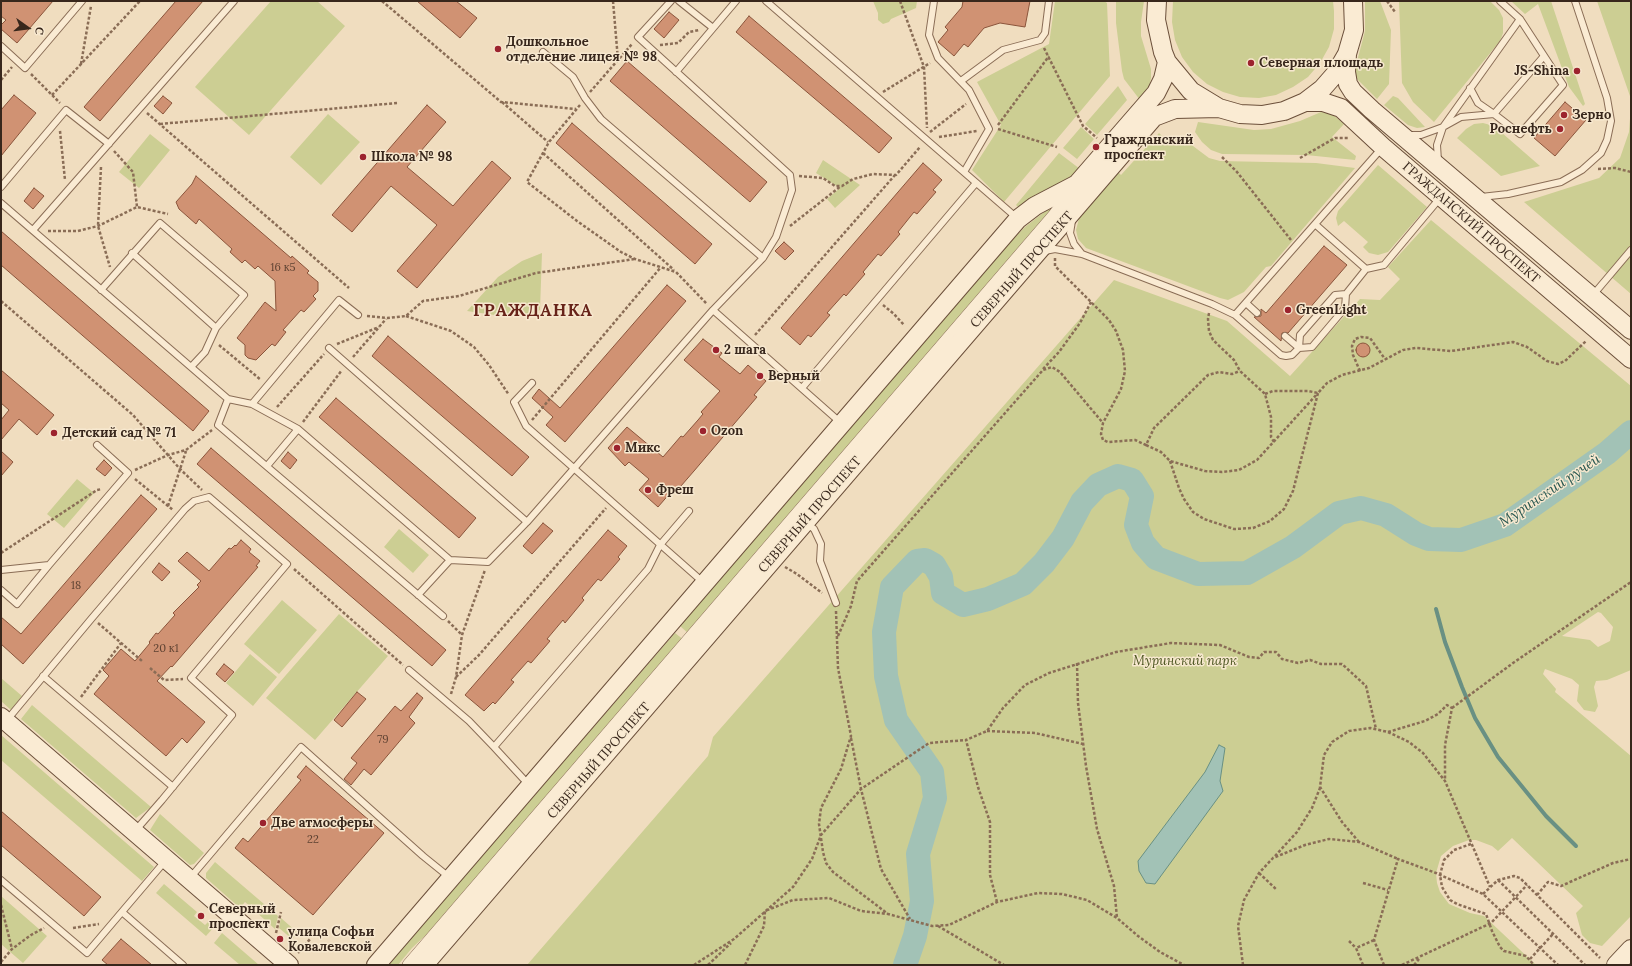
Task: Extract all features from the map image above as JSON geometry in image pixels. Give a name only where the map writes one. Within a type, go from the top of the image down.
[{"type":"main road","points":[[1157,1],[1156,20],[1158,36],[1167,62],[1191,91],[1219,108],[1240,114],[1262,115],[1284,111],[1305,102],[1322,89],[1336,73],[1347,54],[1354,30],[1353,1]]},
{"type":"main road","name":"ГРАЖДАНСКИЙ ПРОСПЕКТ","points":[[1347,54],[1346,72],[1348,84],[1353,92],[1631,330]]},
{"type":"main road","name":"СЕВЕРНЫЙ ПРОСПЕКТ","points":[[376,965],[1018,219],[1035,206],[1077,184],[1156,93],[1163,78],[1167,62]]},
{"type":"main road","name":"ГРАЖДАНСКИЙ ПРОСПЕКТ","points":[[1305,102],[1323,102],[1341,108],[1383,147],[1631,359]]},
{"type":"main road","name":"СЕВЕРНЫЙ ПРОСПЕКТ","points":[[424,965],[804,522],[1046,251],[1072,211],[1154,117],[1175,109],[1219,108]]},
{"type":"main road","points":[[3,720],[189,879],[294,959]]},
{"type":"main road","points":[[1616,965],[1631,949]]},
{"type":"street","name":"СЕВЕРНЫЙ ПРОСПЕКТ","points":[[409,965],[1054,216],[1077,184]]},
{"type":"lane","points":[[1,46],[25,68],[82,1]]},
{"type":"lane","points":[[33,230],[234,1]]},
{"type":"lane","points":[[1,203],[228,399],[252,404],[298,429],[450,560],[488,562],[527,522],[713,310],[763,258],[776,237],[792,190],[790,175],[638,37],[671,1]]},
{"type":"lane","points":[[680,1],[713,28]]},
{"type":"lane","points":[[676,72],[736,1]]},
{"type":"lane","points":[[766,1],[1018,219]]},
{"type":"lane","points":[[934,1],[929,35],[938,58],[961,81],[974,97],[990,129],[964,172]]},
{"type":"lane","points":[[961,81],[1003,50],[1040,40],[1045,33],[1049,1]]},
{"type":"lane","points":[[1470,88],[1478,103],[1520,134],[1563,85],[1520,19],[1500,1]]},
{"type":"lane","points":[[1476,198],[1508,194],[1553,185],[1582,170],[1602,153],[1607,140],[1611,121],[1607,98],[1575,1]]},
{"type":"lane","points":[[1439,166],[1437,145],[1443,127],[1520,19]]},
{"type":"lane","points":[[543,52],[572,77],[585,98],[601,119],[763,258]]},
{"type":"lane","points":[[1402,135],[1421,135],[1443,127],[1461,117],[1494,114],[1544,56]]},
{"type":"lane","points":[[1,187],[66,110],[109,144]]},
{"type":"lane","points":[[1235,315],[1297,247],[1383,147]]},
{"type":"lane","points":[[802,388],[976,183]]},
{"type":"lane","points":[[1046,251],[1082,254],[1212,304],[1235,315],[1281,355],[1286,356],[1292,355],[1299,348],[1312,347],[1345,308],[1346,294],[1366,269],[1384,265],[1441,197]]},
{"type":"lane","points":[[1072,211],[1070,233],[1074,244],[1082,254]]},
{"type":"lane","points":[[101,290],[160,223],[244,295],[216,328],[205,352],[191,367]]},
{"type":"lane","points":[[1316,225],[1366,269]]},
{"type":"lane","points":[[1592,297],[1631,250]]},
{"type":"lane","points":[[132,253],[216,328]]},
{"type":"lane","points":[[1299,348],[1300,335],[1335,295],[1346,294]]},
{"type":"lane","points":[[252,404],[339,300],[358,315]]},
{"type":"lane","points":[[1246,303],[1257,313]]},
{"type":"lane","points":[[713,310],[750,341],[842,424]]},
{"type":"lane","points":[[1285,336],[1299,348]]},
{"type":"lane","points":[[329,348],[527,522]]},
{"type":"lane","points":[[532,383],[514,402],[526,426],[704,584]]},
{"type":"lane","points":[[228,399],[218,425],[443,616]]},
{"type":"lane","points":[[267,466],[298,429]]},
{"type":"lane","points":[[1,590],[17,604],[128,473],[97,445]]},
{"type":"lane","points":[[3,720],[43,676],[179,515],[194,501],[209,497],[287,564],[191,678],[232,715],[134,832]]},
{"type":"lane","points":[[494,747],[648,569],[660,545],[689,511]]},
{"type":"lane","points":[[804,522],[814,529],[821,544],[820,561],[836,603]]},
{"type":"lane","points":[[418,595],[450,560]]},
{"type":"lane","points":[[1,570],[49,565]]},
{"type":"lane","points":[[409,670],[469,721],[531,786]]},
{"type":"lane","points":[[43,676],[173,787]]},
{"type":"lane","points":[[189,879],[301,747],[450,879]]},
{"type":"lane","points":[[1,880],[87,953],[166,860]]},
{"type":"lane","points":[[122,912],[183,965]]},
{"type":"path","points":[[81,64],[92,1]]},
{"type":"path","points":[[52,95],[140,1]]},
{"type":"path","points":[[382,1],[549,142]]},
{"type":"path","points":[[613,1],[618,60]]},
{"type":"path","points":[[900,1],[924,67],[928,134],[974,97]]},
{"type":"path","points":[[1387,1],[1395,12]]},
{"type":"path","points":[[638,37],[659,45],[678,43],[689,32],[713,28]]},
{"type":"path","points":[[995,128],[1049,56],[1083,126],[1098,140]]},
{"type":"path","points":[[876,96],[938,58]]},
{"type":"path","points":[[1,80],[17,61]]},
{"type":"path","points":[[25,68],[66,110]]},
{"type":"path","points":[[501,102],[576,110]]},
{"type":"path","points":[[160,124],[397,103]]},
{"type":"path","points":[[141,108],[349,288]]},
{"type":"path","points":[[59,119],[67,192]]},
{"type":"path","points":[[1300,158],[1335,138],[1348,138]]},
{"type":"path","points":[[750,341],[926,140]]},
{"type":"path","points":[[109,144],[134,172],[137,207]]},
{"type":"path","points":[[101,153],[98,226],[112,276]]},
{"type":"path","points":[[543,154],[676,272],[713,310]]},
{"type":"path","points":[[1222,157],[1237,172],[1297,247]]},
{"type":"path","points":[[1582,170],[1615,168],[1631,172]]},
{"type":"path","points":[[776,237],[853,179],[873,174],[896,175]]},
{"type":"path","points":[[790,175],[823,178],[835,186],[842,186]]},
{"type":"path","points":[[527,182],[577,221],[621,252],[635,259],[676,272]]},
{"type":"path","points":[[33,230],[78,231],[98,226],[137,207],[168,214]]},
{"type":"path","points":[[1046,251],[1055,266],[1109,320],[1116,331],[1123,350],[1125,370],[1121,389],[1103,423],[1101,434],[1103,440],[1108,442],[1135,440],[1161,452],[1170,461],[1205,471],[1222,472],[1239,470],[1257,460],[1327,383],[1342,375],[1369,368],[1403,350],[1416,348],[1451,351],[1513,342],[1528,347],[1547,361],[1558,364],[1565,361],[1586,341]]},
{"type":"path","points":[[406,316],[423,301],[459,296],[536,273],[635,259]]},
{"type":"path","points":[[526,426],[661,267]]},
{"type":"path","points":[[1,301],[133,415],[180,469],[209,497]]},
{"type":"path","points":[[875,302],[882,305],[894,314],[904,325]]},
{"type":"path","points":[[837,639],[851,606],[857,581],[1059,352],[1080,323],[1091,302]]},
{"type":"path","points":[[1212,304],[1208,319],[1209,331],[1213,340],[1234,360],[1240,371],[1265,394],[1271,417],[1271,437],[1274,442]]},
{"type":"path","points":[[358,315],[387,318],[406,316],[451,331],[474,347],[489,365],[514,402]]},
{"type":"path","points":[[271,415],[329,348],[379,327]]},
{"type":"path","points":[[1360,371],[1353,355],[1352,346],[1355,340],[1361,337],[1370,338],[1385,359]]},
{"type":"path","points":[[211,338],[268,386]]},
{"type":"path","points":[[1043,370],[1052,367],[1060,372],[1103,423]]},
{"type":"path","points":[[1146,445],[1154,428],[1208,375],[1219,372],[1232,374],[1240,371]]},
{"type":"path","points":[[1265,394],[1273,391],[1308,391],[1318,393]]},
{"type":"path","points":[[1170,461],[1176,483],[1184,499],[1193,512],[1204,519],[1234,529],[1253,528],[1270,521],[1284,508],[1293,491],[1318,393]]},
{"type":"path","points":[[179,515],[128,473],[168,455],[186,450],[218,425]]},
{"type":"path","points":[[168,506],[186,450]]},
{"type":"path","points":[[1,553],[93,492]]},
{"type":"path","points":[[456,676],[479,655],[611,502]]},
{"type":"path","points":[[448,703],[456,676],[462,634],[488,562]]},
{"type":"path","points":[[287,564],[409,670]]},
{"type":"path","points":[[781,568],[787,567],[836,603],[838,668],[861,788],[881,869],[910,920]]},
{"type":"path","points":[[1445,781],[1445,745],[1452,708],[1513,663],[1631,582]]},
{"type":"path","points":[[443,616],[462,634]]},
{"type":"path","points":[[92,618],[142,661]]},
{"type":"path","points":[[76,704],[121,643]]},
{"type":"path","points":[[987,731],[1003,708],[1025,685],[1049,673],[1116,652],[1171,643],[1220,645],[1249,657],[1259,658],[1264,652],[1276,652],[1282,659],[1298,662],[1310,660],[1321,664],[1342,664],[1366,686],[1376,729]]},
{"type":"path","points":[[1077,663],[1078,703],[1083,744],[1097,829],[1114,886],[1117,918]]},
{"type":"path","points":[[150,668],[164,680],[191,678]]},
{"type":"path","points":[[1388,732],[1425,721],[1438,714],[1447,705],[1452,708]]},
{"type":"path","points":[[1243,965],[1238,926],[1244,900],[1259,873],[1297,832],[1312,808],[1320,787],[1324,755],[1332,742],[1348,731],[1370,728],[1388,732],[1409,742],[1423,753],[1445,781],[1490,887]]},
{"type":"path","points":[[708,965],[734,939],[792,887],[812,859],[821,835],[861,788],[907,756],[929,743],[966,740],[987,731],[1035,733],[1083,744]]},
{"type":"path","points":[[851,736],[841,769],[821,808],[819,824],[826,863],[834,872],[888,914]]},
{"type":"path","points":[[966,740],[978,787],[990,822],[990,875],[997,902]]},
{"type":"path","points":[[1320,787],[1342,822],[1359,842]]},
{"type":"path","points":[[1273,858],[1305,845],[1329,839],[1359,842],[1483,894],[1558,965]]},
{"type":"path","points":[[1471,844],[1457,848],[1442,864],[1440,875],[1442,887],[1450,900],[1461,907],[1486,914],[1500,947],[1504,951],[1530,959],[1534,965]]},
{"type":"path","points":[[1384,965],[1374,940],[1398,859]]},
{"type":"path","points":[[1537,895],[1548,882],[1561,886],[1613,863],[1631,859]]},
{"type":"path","points":[[1259,873],[1277,890]]},
{"type":"path","points":[[1483,894],[1498,880],[1514,876],[1520,878],[1600,958]]},
{"type":"path","points":[[1498,880],[1585,965]]},
{"type":"path","points":[[1363,883],[1388,890]]},
{"type":"path","points":[[1402,965],[1420,958],[1490,924],[1527,885]]},
{"type":"path","points":[[765,911],[793,900],[829,898],[861,911],[888,914],[937,926],[949,925],[997,902],[1038,893],[1062,894],[1087,900],[1117,918],[1138,936],[1184,965]]},
{"type":"path","points":[[1,904],[12,949]]},
{"type":"path","points":[[745,965],[764,926],[765,911]]},
{"type":"path","points":[[275,934],[281,912]]},
{"type":"path","points":[[60,930],[113,922]]},
{"type":"path","points":[[1,962],[12,949],[31,935],[53,924]]},
{"type":"path","points":[[937,926],[1004,965]]},
{"type":"path","points":[[1530,959],[1553,934]]},
{"type":"path","points":[[294,959],[310,938]]},
{"type":"path","points":[[694,965],[734,939]]},
{"type":"path","points":[[1356,948],[1374,940]]},
{"type":"path","points":[[1349,941],[1356,948],[1363,965]]},
{"type":"path","points":[[1414,965],[1420,958]]},
{"type":"green space","points":[[271,1],[317,1],[345,26],[249,135],[195,87]]},
{"type":"green space","points":[[873,1],[917,1],[916,8],[883,24],[878,20],[878,13]]},
{"type":"green space","points":[[1055,1],[1104,1],[1107,3],[1110,76],[1004,202],[972,170],[1001,125],[977,82],[1049,44]]},
{"type":"green space","points":[[1116,1],[1144,1],[1141,36],[1151,69],[1151,78],[1149,88],[1140,100],[1124,79],[1122,71],[1116,23]]},
{"type":"green space","points":[[1173,1],[1333,1],[1334,29],[1329,47],[1320,63],[1308,77],[1293,87],[1276,95],[1259,98],[1240,97],[1223,92],[1207,84],[1193,72],[1182,57],[1175,40],[1172,22]]},
{"type":"green space","points":[[1365,1],[1380,1],[1391,30],[1389,84],[1377,99],[1356,78],[1355,69],[1365,31]]},
{"type":"green space","points":[[1399,1],[1490,1],[1499,10],[1503,18],[1503,33],[1500,41],[1434,122],[1413,102],[1402,83]]},
{"type":"green space","points":[[1511,1],[1551,1],[1585,104],[1583,106],[1569,87],[1538,4],[1525,14]]},
{"type":"green space","points":[[1597,1],[1631,1],[1631,99]]},
{"type":"green space","points":[[1118,86],[1127,100],[1097,135],[1085,124]]},
{"type":"green space","points":[[1393,96],[1398,98],[1425,127],[1417,128],[1408,125],[1384,105]]},
{"type":"green space","points":[[1631,105],[1631,294],[1524,202],[1599,178],[1620,158],[1629,132]]},
{"type":"green space","points":[[1321,112],[1332,114],[1344,124],[1332,137],[1356,156],[1355,160],[1306,155],[1222,154],[1211,150],[1202,142],[1195,132],[1198,122],[1254,130],[1271,129],[1300,121]]},
{"type":"green space","points":[[328,114],[360,142],[321,185],[290,157]]},
{"type":"green space","points":[[1483,123],[1494,126],[1540,166],[1501,176],[1457,138],[1466,129],[1474,124]]},
{"type":"green space","points":[[1081,127],[1094,139],[1077,159],[1063,148]]},
{"type":"green space","points":[[1159,133],[1165,139],[1177,138],[1185,140],[1209,158],[1220,161],[1316,163],[1355,168],[1271,266],[1266,267],[1244,292],[1228,300],[1086,248],[1078,239],[1076,230],[1080,215],[1117,171],[1121,175]]},
{"type":"green space","points":[[150,134],[170,150],[139,188],[119,172]]},
{"type":"green space","points":[[1059,153],[1080,169],[1067,182],[1035,195],[1018,207],[1016,205]]},
{"type":"green space","points":[[823,160],[860,185],[835,208],[827,199],[840,188],[816,173]]},
{"type":"green space","points":[[1378,165],[1427,207],[1388,252],[1378,255],[1369,253],[1363,247],[1368,242],[1344,221],[1338,226],[1336,218],[1338,211]]},
{"type":"green space","points":[[1048,209],[1052,210],[689,634],[680,626],[1013,239],[1025,227]]},
{"type":"green space","name":"Муринский парк","points":[[1431,220],[1631,386],[1631,670],[1607,680],[1596,681],[1594,687],[1598,706],[1595,712],[1584,710],[1577,701],[1579,685],[1572,679],[1545,669],[1543,674],[1556,689],[1555,692],[1631,756],[1631,916],[1602,946],[1590,943],[1582,935],[1576,913],[1583,906],[1512,838],[1498,851],[1492,846],[1476,840],[1469,840],[1453,846],[1441,856],[1436,873],[1437,883],[1440,892],[1449,904],[1470,913],[1484,916],[1536,965],[527,965],[708,756],[713,737],[1114,280],[1227,321],[1290,376],[1360,299],[1380,300],[1400,279],[1388,267]],"holes":[[[1598,612],[1601,613],[1613,627],[1610,641],[1598,647],[1590,640],[1562,636]]]},
{"type":"green space","points":[[542,253],[540,310],[531,315],[517,316],[501,316],[467,311],[498,277],[522,261]]},
{"type":"green space","points":[[77,479],[94,493],[64,528],[47,514]]},
{"type":"green space","points":[[399,529],[429,555],[413,573],[384,547]]},
{"type":"green space","points":[[282,600],[317,630],[279,674],[244,644]]},
{"type":"green space","points":[[339,614],[388,656],[315,740],[266,698]]},
{"type":"green space","points":[[675,633],[684,640],[445,917],[412,948],[398,965],[388,965]]},
{"type":"green space","points":[[250,654],[277,677],[253,706],[226,683]]},
{"type":"green space","points":[[1,678],[22,696],[11,710],[1,701]]},
{"type":"green space","points":[[32,705],[151,807],[136,818],[21,719]]},
{"type":"green space","points":[[1,735],[154,867],[142,881],[1,760]]},
{"type":"green space","points":[[160,814],[204,853],[194,864],[190,865],[150,830]]},
{"type":"green space","points":[[215,862],[278,916],[275,929],[245,902],[240,908],[206,878],[206,873]]},
{"type":"green space","points":[[164,884],[197,912],[194,916],[205,925],[208,922],[214,927],[206,936],[156,893]]},
{"type":"green space","points":[[1,896],[47,936],[23,963],[1,944]]},
{"type":"green space","points":[[281,918],[298,933],[292,939],[279,928]]},
{"type":"green space","points":[[222,933],[259,965],[240,965],[214,943]]},
{"type":"shaded area","points":[[1219,745],[1225,748],[1220,781],[1223,791],[1155,884],[1146,883],[1139,871],[1138,861],[1205,772]]},
{"type":"building","points":[[1,1],[53,1],[17,43],[1,29],[1,25],[6,20],[1,16]]},
{"type":"building","points":[[176,1],[203,1],[100,121],[84,107]]},
{"type":"building","points":[[417,1],[456,1],[477,18],[460,38]]},
{"type":"building","points":[[963,1],[1030,1],[1025,27],[1000,23],[984,28],[968,47],[964,44],[954,56],[938,42],[948,30],[945,27],[962,7]]},
{"type":"building","points":[[669,12],[679,20],[664,38],[654,29]]},
{"type":"building","points":[[749,16],[892,138],[879,153],[736,32]]},
{"type":"building","points":[[627,61],[767,182],[750,202],[610,81]]},
{"type":"building","points":[[14,95],[36,113],[1,156],[1,110]]},
{"type":"building","points":[[163,96],[172,103],[163,114],[154,106]]},
{"type":"building","name":"Роснефть","points":[[1565,102],[1586,120],[1555,156],[1534,138]]},
{"type":"building","points":[[427,105],[446,122],[407,167],[453,206],[492,161],[511,178],[417,288],[397,271],[437,225],[391,186],[352,232],[332,215]]},
{"type":"building","points":[[572,123],[712,244],[695,264],[556,143]]},
{"type":"building","points":[[923,163],[942,180],[933,190],[936,192],[917,214],[914,212],[898,232],[900,234],[881,256],[878,254],[863,272],[865,274],[846,296],[844,294],[827,313],[830,315],[811,337],[808,335],[800,345],[781,328]]},
{"type":"building","points":[[196,176],[291,258],[292,256],[309,271],[307,273],[318,282],[318,291],[313,296],[316,299],[304,312],[301,310],[283,330],[286,332],[275,346],[272,344],[256,360],[248,358],[245,355],[245,345],[237,338],[265,302],[276,311],[275,281],[258,266],[255,269],[245,260],[242,263],[230,252],[232,249],[199,219],[196,224],[179,209],[176,202],[192,184]]},
{"type":"building","points":[[34,188],[44,196],[33,209],[24,201]]},
{"type":"building","points":[[1,231],[209,411],[193,431],[1,265]]},
{"type":"building","points":[[784,242],[794,251],[785,260],[775,251]]},
{"type":"building","points":[[1324,246],[1347,265],[1288,333],[1282,333],[1281,341],[1254,317],[1261,316],[1261,309],[1266,313]]},
{"type":"building","points":[[667,285],[686,301],[565,442],[546,425],[553,417],[532,398],[539,389],[560,408]]},
{"type":"building","points":[[388,336],[529,457],[512,476],[372,356]]},
{"type":"building","points":[[703,339],[722,353],[719,357],[740,374],[748,365],[766,381],[754,395],[757,397],[694,471],[674,494],[671,492],[658,507],[639,490],[649,479],[629,462],[625,466],[608,448],[627,427],[663,457],[681,436],[683,437],[698,420],[703,414],[701,412],[720,391],[684,360]]},
{"type":"building","points":[[1363,343],[1368,345],[1370,350],[1368,355],[1363,357],[1358,355],[1356,350],[1358,345]]},
{"type":"building","points":[[1,370],[54,415],[37,435],[19,419],[1,440],[1,420],[9,410],[1,403]]},
{"type":"building","points":[[336,398],[476,518],[459,538],[319,417]]},
{"type":"building","points":[[211,448],[446,650],[432,666],[197,464]]},
{"type":"building","points":[[1,451],[13,462],[1,476]]},
{"type":"building","points":[[288,452],[297,460],[290,469],[281,461]]},
{"type":"building","points":[[104,460],[112,468],[105,476],[96,469]]},
{"type":"building","points":[[141,495],[157,509],[23,664],[1,644],[1,617],[21,634]]},
{"type":"building","points":[[543,523],[553,531],[532,554],[523,546]]},
{"type":"building","points":[[608,530],[627,546],[618,557],[620,559],[601,581],[598,579],[582,598],[584,600],[565,623],[563,620],[547,639],[550,641],[531,663],[528,661],[511,680],[514,682],[495,704],[493,702],[484,711],[465,695]]},
{"type":"building","points":[[241,540],[251,549],[249,552],[260,561],[256,566],[258,567],[172,667],[171,666],[157,681],[205,722],[187,743],[182,738],[166,756],[94,694],[109,676],[103,670],[121,649],[135,661],[156,633],[158,634],[175,615],[173,613],[199,587],[197,585],[201,581],[178,561],[187,552],[209,571],[229,548],[231,549],[235,545],[236,546]]},
{"type":"building","points":[[159,563],[170,572],[162,581],[152,572]]},
{"type":"building","points":[[224,664],[234,672],[225,682],[216,674]]},
{"type":"building","points":[[357,692],[366,699],[342,727],[334,720]]},
{"type":"building","points":[[417,693],[423,698],[409,717],[415,723],[371,775],[364,769],[351,785],[344,779],[357,763],[351,758],[395,706],[401,711]]},
{"type":"building","points":[[306,766],[384,833],[313,915],[235,848],[243,838],[248,842],[301,780],[297,777]]},
{"type":"building","points":[[1,811],[101,897],[84,916],[1,845]]},
{"type":"building","points":[[121,939],[152,965],[108,965],[102,960]]},
{"type":"waterway","name":"Муринский ручей","points":[[905,965],[915,936],[922,901],[918,854],[935,798],[932,772],[896,720],[886,676],[884,632],[892,587],[917,561],[925,560],[934,565],[941,577],[943,593],[963,605],[988,599],[1023,584],[1044,563],[1063,538],[1082,502],[1098,485],[1118,476],[1132,480],[1142,496],[1136,525],[1143,543],[1156,558],[1198,574],[1247,573],[1293,547],[1339,513],[1361,508],[1386,515],[1416,534],[1429,539],[1461,540],[1505,525],[1607,453],[1631,432]]},
{"type":"waterway","points":[[1436,609],[1445,642],[1462,687],[1475,718],[1498,757],[1546,816],[1576,846]]},
{"type":"place","name":"Дошкольное отделение лицея № 98","points":[[498,49]]},
{"type":"place","name":"Северная площадь","points":[[1251,63]]},
{"type":"place","name":"JS-Shina","points":[[1577,71]]},
{"type":"place","name":"Зерно","points":[[1564,115]]},
{"type":"place","name":"Роснефть","points":[[1560,129]]},
{"type":"place","name":"Гражданский проспект","points":[[1096,147]]},
{"type":"place","name":"Школа № 98","points":[[363,157]]},
{"type":"place","name":"GreenLight","points":[[1288,310]]},
{"type":"place","name":"2 шага","points":[[716,350]]},
{"type":"place","name":"Верный","points":[[760,376]]},
{"type":"place","name":"Ozon","points":[[703,431]]},
{"type":"place","name":"Детский сад № 71","points":[[54,433]]},
{"type":"place","name":"Микс","points":[[617,448]]},
{"type":"place","name":"Фреш","points":[[648,490]]},
{"type":"place","name":"Две атмосферы","points":[[263,823]]},
{"type":"place","name":"Северный проспект","points":[[201,916]]},
{"type":"place","name":"улица Софьи Ковалевской","points":[[280,939]]},
{"type":"district","name":"ГРАЖДАНКА","points":[[533,311]]}]
